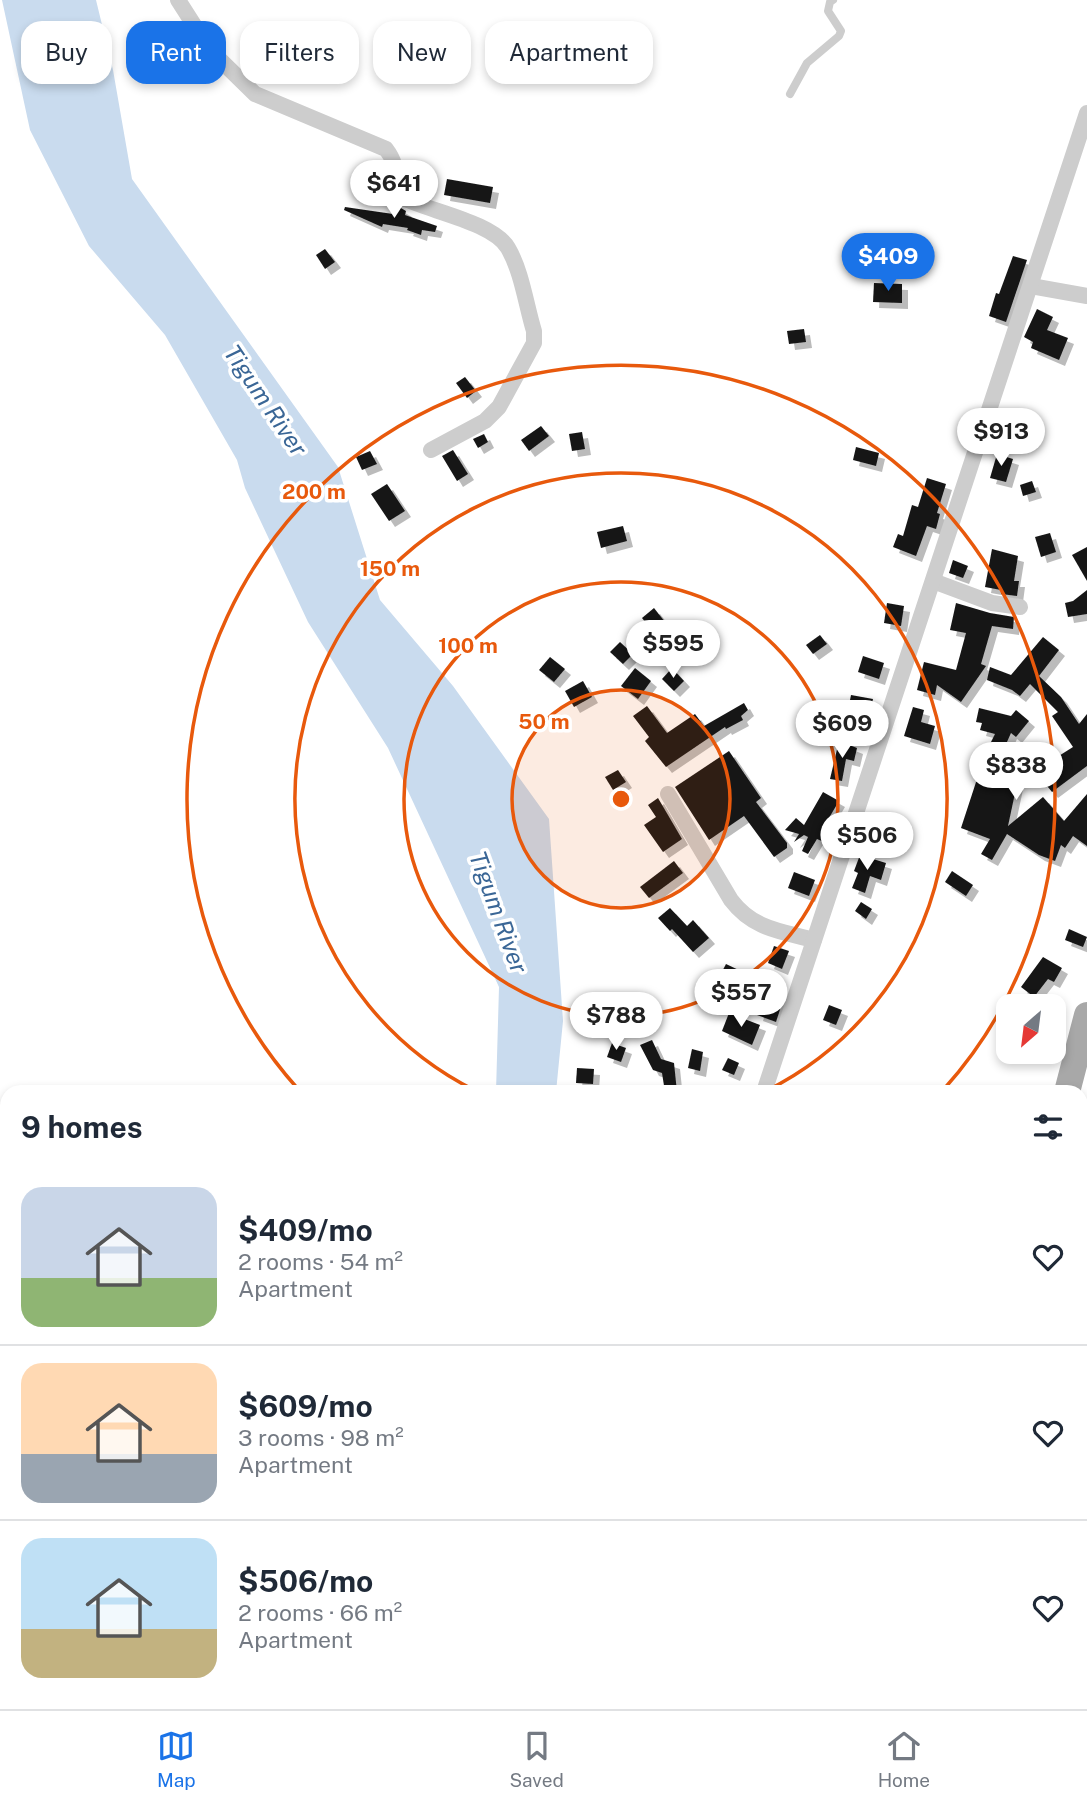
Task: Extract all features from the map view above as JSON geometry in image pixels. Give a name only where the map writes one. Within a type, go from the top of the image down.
[{"type":"main road","points":[[1069,1085],[1087,1015]]},
{"type":"street","points":[[178,0],[210,50],[255,94],[386,149],[395,161],[397,190],[401,197],[489,230],[507,246],[534,331],[534,343],[499,407],[485,421],[431,450]]},
{"type":"street","points":[[766,1085],[1087,113]]},
{"type":"street","points":[[1031,286],[1087,296]]},
{"type":"street","points":[[933,581],[992,603],[1020,607]]},
{"type":"street","points":[[668,794],[730,900],[741,914],[754,923],[814,940]]},
{"type":"lane","points":[[790,94],[807,63],[839,36],[841,31],[828,11],[833,0]]},
{"type":"water","name":"Tigum River","points":[[2,0],[96,0],[101,21],[21,21],[21,84],[112,84],[112,66],[132,179],[338,467],[380,600],[453,686],[549,819],[563,1021],[557,1085],[496,1085],[499,987],[388,748],[308,622],[245,488],[237,460],[165,335],[89,246],[30,130]]},
{"type":"building","points":[[447,179],[493,187],[490,203],[444,195]]},
{"type":"building","points":[[394,204],[406,211],[405,215],[437,226],[435,232],[422,230],[421,235],[407,230],[408,228],[383,224],[382,227],[344,210],[345,207],[393,214]]},
{"type":"building","points":[[325,249],[335,262],[325,269],[316,255]]},
{"type":"building","points":[[1013,256],[1027,260],[1006,322],[989,316]]},
{"type":"building","points":[[874,283],[902,284],[902,303],[873,302]]},
{"type":"building","points":[[1037,309],[1053,317],[1047,330],[1068,338],[1059,360],[1031,348],[1033,342],[1024,337]]},
{"type":"building","points":[[804,329],[806,342],[789,344],[787,331]]},
{"type":"building","points":[[465,377],[476,391],[467,398],[456,383]]},
{"type":"building","points":[[541,426],[549,436],[529,451],[521,440]]},
{"type":"building","points":[[582,432],[585,449],[572,451],[569,434]]},
{"type":"building","points":[[484,434],[488,442],[478,448],[473,439]]},
{"type":"building","points":[[856,447],[879,453],[876,466],[853,460]]},
{"type":"building","points":[[453,450],[468,474],[457,481],[442,456]]},
{"type":"building","points":[[370,451],[377,464],[362,470],[356,457]]},
{"type":"building","points":[[997,454],[1013,459],[1006,482],[990,478]]},
{"type":"building","points":[[927,478],[946,484],[937,513],[940,514],[936,529],[927,526],[916,556],[893,547],[898,534],[903,536],[912,505],[918,507]]},
{"type":"building","points":[[1032,481],[1036,492],[1023,496],[1020,485]]},
{"type":"building","points":[[387,484],[405,511],[389,521],[371,494]]},
{"type":"building","points":[[623,526],[627,541],[601,548],[597,532]]},
{"type":"building","points":[[1050,533],[1056,552],[1041,557],[1035,537]]},
{"type":"building","points":[[1087,547],[1087,581],[1072,555]]},
{"type":"building","points":[[992,549],[1018,556],[1014,581],[1019,581],[1017,596],[1001,594],[1001,590],[985,587]]},
{"type":"building","points":[[953,560],[968,566],[963,578],[949,573]]},
{"type":"building","points":[[1087,590],[1087,614],[1068,617],[1065,603],[1073,601]]},
{"type":"building","points":[[887,603],[904,606],[901,626],[884,623]]},
{"type":"building","points":[[956,603],[1014,617],[1013,629],[992,626],[981,664],[986,666],[961,702],[937,685],[935,695],[917,690],[924,662],[956,670],[966,633],[950,630]]},
{"type":"building","points":[[654,608],[665,622],[653,632],[642,618]]},
{"type":"building","points":[[667,635],[683,652],[668,666],[652,649]]},
{"type":"building","points":[[820,635],[827,644],[813,654],[806,645]]},
{"type":"building","points":[[1043,637],[1059,650],[1039,676],[1061,697],[1079,724],[1087,714],[1087,766],[1052,792],[1035,771],[1073,747],[1052,716],[1058,712],[1030,684],[1020,696],[987,680],[990,667],[1011,675]]},
{"type":"building","points":[[620,642],[633,654],[623,664],[610,652]]},
{"type":"building","points":[[863,656],[884,663],[879,679],[858,672]]},
{"type":"building","points":[[550,657],[565,669],[554,682],[539,670]]},
{"type":"building","points":[[635,668],[651,681],[638,699],[621,686]]},
{"type":"building","points":[[672,668],[684,681],[674,691],[662,679]]},
{"type":"building","points":[[583,681],[592,697],[574,707],[565,691]]},
{"type":"building","points":[[851,695],[873,699],[864,737],[851,734],[856,712],[848,710]]},
{"type":"building","points":[[744,703],[748,710],[741,716],[743,720],[726,729],[725,727],[666,767],[645,741],[649,737],[633,716],[647,706],[667,733],[695,714],[704,726]]},
{"type":"building","points":[[913,707],[924,710],[921,722],[935,726],[930,744],[904,736]]},
{"type":"building","points":[[979,708],[1011,716],[1016,710],[1029,721],[1016,737],[1011,733],[993,773],[1018,779],[1008,826],[1043,797],[1064,821],[1087,794],[1087,846],[1073,836],[1065,848],[1061,845],[1055,861],[1039,855],[1007,834],[992,860],[981,854],[990,839],[961,828],[978,776],[984,778],[989,756],[985,754],[995,734],[980,730],[982,723],[976,722]]},
{"type":"building","points":[[839,741],[857,748],[854,761],[846,759],[842,781],[830,779]]},
{"type":"building","points":[[729,751],[761,798],[756,802],[787,843],[787,848],[774,857],[744,816],[709,840],[675,787]]},
{"type":"building","points":[[618,770],[626,782],[613,790],[605,777]]},
{"type":"building","points":[[823,792],[839,801],[823,828],[828,830],[824,842],[817,839],[808,854],[802,851],[808,837],[804,835],[794,842],[799,834],[785,830],[796,818],[804,825]]},
{"type":"building","points":[[658,798],[682,839],[663,852],[644,825],[656,817],[648,805]]},
{"type":"building","points":[[876,813],[896,819],[890,837],[870,829]]},
{"type":"building","points":[[860,855],[886,863],[881,880],[870,876],[865,893],[852,888],[858,873],[854,871]]},
{"type":"building","points":[[674,861],[683,873],[649,898],[640,887]]},
{"type":"building","points":[[952,871],[973,885],[966,896],[945,882]]},
{"type":"building","points":[[794,872],[815,880],[809,896],[788,888]]},
{"type":"building","points":[[861,902],[872,909],[866,919],[855,911]]},
{"type":"building","points":[[670,908],[687,926],[693,920],[709,938],[693,952],[658,918]]},
{"type":"building","points":[[1069,929],[1087,937],[1083,947],[1065,940]]},
{"type":"building","points":[[774,946],[789,951],[782,969],[768,963]]},
{"type":"building","points":[[1043,957],[1062,968],[1054,982],[1048,979],[1036,994],[1030,994],[1021,987]]},
{"type":"building","points":[[726,964],[745,973],[736,991],[717,981]]},
{"type":"building","points":[[765,990],[784,997],[776,1022],[757,1015]]},
{"type":"building","points":[[829,1005],[842,1010],[836,1025],[823,1020]]},
{"type":"building","points":[[729,1013],[760,1025],[752,1045],[722,1031]]},
{"type":"building","points":[[652,1040],[661,1059],[674,1063],[676,1085],[664,1085],[662,1073],[653,1070],[640,1045]]},
{"type":"building","points":[[612,1043],[626,1048],[621,1062],[607,1057]]},
{"type":"building","points":[[692,1049],[703,1052],[700,1071],[688,1068]]},
{"type":"building","points":[[728,1058],[739,1063],[734,1075],[722,1070]]},
{"type":"building","points":[[577,1068],[594,1069],[593,1084],[576,1083]]}]
